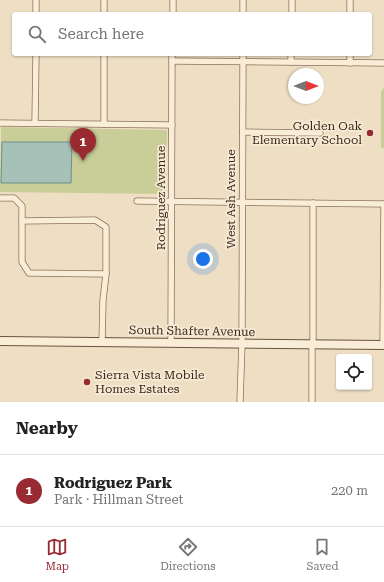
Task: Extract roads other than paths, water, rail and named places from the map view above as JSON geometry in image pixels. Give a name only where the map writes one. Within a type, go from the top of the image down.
[{"type":"main road","name":"South Shafter Avenue","points":[[0,341],[384,345]]},
{"type":"street","points":[[36,0],[36,12]]},
{"type":"street","points":[[104,0],[104,12]]},
{"type":"street","points":[[173,0],[173,12]]},
{"type":"street","points":[[243,0],[243,12]]},
{"type":"street","points":[[292,0],[292,12]]},
{"type":"street","points":[[350,0],[350,12]]},
{"type":"street","points":[[35,123],[36,56]]},
{"type":"street","points":[[104,56],[104,124]]},
{"type":"street","name":"Rodriguez Avenue","points":[[171,342],[172,56]]},
{"type":"street","name":"West Ash Avenue","points":[[240,402],[242,343],[243,56]]},
{"type":"street","points":[[291,56],[291,62]]},
{"type":"street","points":[[350,56],[350,62]]},
{"type":"street","points":[[172,61],[384,63]]},
{"type":"street","points":[[0,123],[172,125]]},
{"type":"street","points":[[243,132],[320,133]]},
{"type":"street","points":[[0,198],[14,198],[22,206],[22,262],[29,273],[106,274]]},
{"type":"street","points":[[137,201],[384,204],[384,345]]},
{"type":"street","points":[[312,402],[313,203]]},
{"type":"street","points":[[22,221],[95,220],[106,227],[106,274],[103,300],[102,342]]},
{"type":"water","points":[[2,142],[72,142],[71,183],[1,183]]},
{"type":"place","name":"Golden Oak Elementary School","points":[[370,133]]},
{"type":"place","name":"Rodriguez Park","points":[[83,161]]},
{"type":"place","name":"Sierra Vista Mobile Homes Estates","points":[[87,382]]}]
